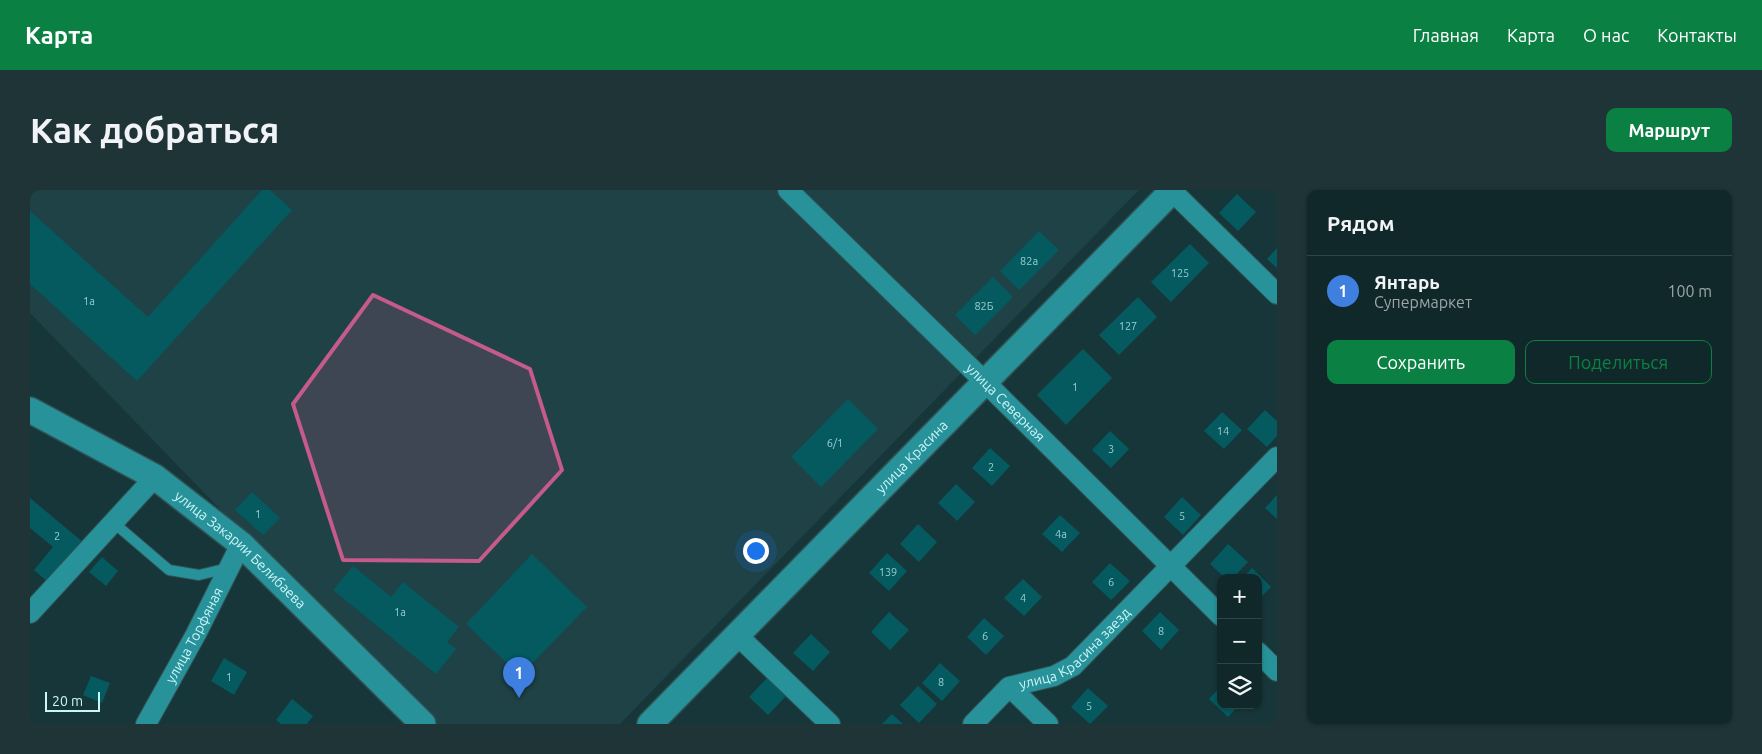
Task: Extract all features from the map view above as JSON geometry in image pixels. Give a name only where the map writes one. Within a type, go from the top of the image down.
[{"type":"street","name":"улица Северная","points":[[788,190],[984,380],[1217,612]]},
{"type":"street","name":"улица Красина","points":[[650,724],[984,380],[1172,191]]},
{"type":"street","points":[[1172,191],[1277,294]]},
{"type":"street","name":"улица Закарии Белибаева","points":[[30,410],[155,477],[242,544],[423,724]]},
{"type":"street","name":"улица Красина заезд","points":[[973,724],[1010,687],[1054,676],[1073,666],[1277,457]]},
{"type":"street","points":[[30,613],[155,477]]},
{"type":"street","name":"улица Торфяная","points":[[146,724],[196,634],[228,568],[242,544]]},
{"type":"street","points":[[737,635],[830,724]]},
{"type":"street","points":[[1262,656],[1277,671]]},
{"type":"street","points":[[1010,687],[1048,724]]},
{"type":"lane","points":[[114,522],[169,570],[199,575],[228,568]]},
{"type":"highlighted area","points":[[373,295],[530,369],[562,470],[479,561],[343,560],[293,404]]},
{"type":"shaded area","points":[[30,190],[1139,190],[620,724],[428,724],[30,313]]},
{"type":"building","points":[[262,190],[270,190],[292,210],[137,381],[30,284],[30,211],[148,317]]},
{"type":"building","points":[[1237,194],[1256,212],[1238,231],[1219,213]]},
{"type":"building","points":[[1039,231],[1059,250],[1019,290],[1000,271]]},
{"type":"building","points":[[1190,244],[1209,263],[1171,302],[1151,282]]},
{"type":"building","points":[[1277,248],[1277,268],[1267,259]]},
{"type":"building","points":[[993,277],[1013,297],[975,335],[955,315]]},
{"type":"building","points":[[1138,297],[1157,317],[1119,355],[1099,335]]},
{"type":"building","points":[[1083,349],[1112,378],[1066,425],[1037,395]]},
{"type":"building","points":[[848,399],[878,429],[821,487],[791,457]]},
{"type":"building","points":[[1265,410],[1277,421],[1277,436],[1267,447],[1247,429]]},
{"type":"building","points":[[1222,412],[1242,430],[1224,449],[1204,431]]},
{"type":"building","points":[[1110,431],[1129,449],[1111,468],[1092,450]]},
{"type":"building","points":[[990,448],[1010,466],[992,486],[972,468]]},
{"type":"building","points":[[956,484],[975,502],[957,521],[938,503]]},
{"type":"building","points":[[252,492],[280,518],[263,535],[235,510]]},
{"type":"building","points":[[1277,495],[1277,519],[1265,508]]},
{"type":"building","points":[[1182,497],[1201,515],[1183,535],[1164,517]]},
{"type":"building","points":[[30,498],[84,543],[50,584],[34,570],[53,547],[30,528]]},
{"type":"building","points":[[1060,515],[1080,533],[1062,552],[1042,534]]},
{"type":"building","points":[[918,524],[937,542],[919,562],[900,544]]},
{"type":"building","points":[[1228,544],[1248,562],[1237,574],[1221,574],[1210,564]]},
{"type":"building","points":[[887,553],[907,571],[889,591],[869,573]]},
{"type":"building","points":[[532,554],[587,607],[520,676],[466,624]]},
{"type":"building","points":[[102,557],[118,571],[106,586],[89,572]]},
{"type":"building","points":[[1110,563],[1130,581],[1111,600],[1092,582]]},
{"type":"building","points":[[353,566],[391,597],[403,582],[459,627],[447,642],[456,649],[436,674],[333,590]]},
{"type":"building","points":[[1252,568],[1258,574],[1247,574]]},
{"type":"building","points":[[1262,578],[1271,587],[1262,596]]},
{"type":"building","points":[[1023,579],[1042,597],[1024,616],[1004,598]]},
{"type":"building","points":[[889,612],[909,630],[890,650],[871,632]]},
{"type":"building","points":[[1160,612],[1179,630],[1161,650],[1142,631]]},
{"type":"building","points":[[984,618],[1004,636],[986,655],[967,637]]},
{"type":"building","points":[[811,634],[830,652],[813,671],[793,653]]},
{"type":"building","points":[[224,658],[247,672],[234,695],[211,681]]},
{"type":"building","points":[[940,663],[960,681],[942,701],[922,683]]},
{"type":"building","points":[[91,676],[110,683],[102,703],[83,695]]},
{"type":"building","points":[[767,678],[786,696],[768,715],[749,697]]},
{"type":"building","points":[[918,686],[937,704],[919,723],[900,705]]},
{"type":"building","points":[[1088,688],[1108,706],[1090,724],[1071,707]]},
{"type":"building","points":[[1217,690],[1217,707],[1209,699]]},
{"type":"building","points":[[292,699],[313,716],[307,724],[281,724],[276,720]]},
{"type":"building","points":[[1220,709],[1235,709],[1228,717]]},
{"type":"building","points":[[892,714],[903,724],[882,724]]},
{"type":"place","name":"Янтарь","points":[[519,698]]}]
